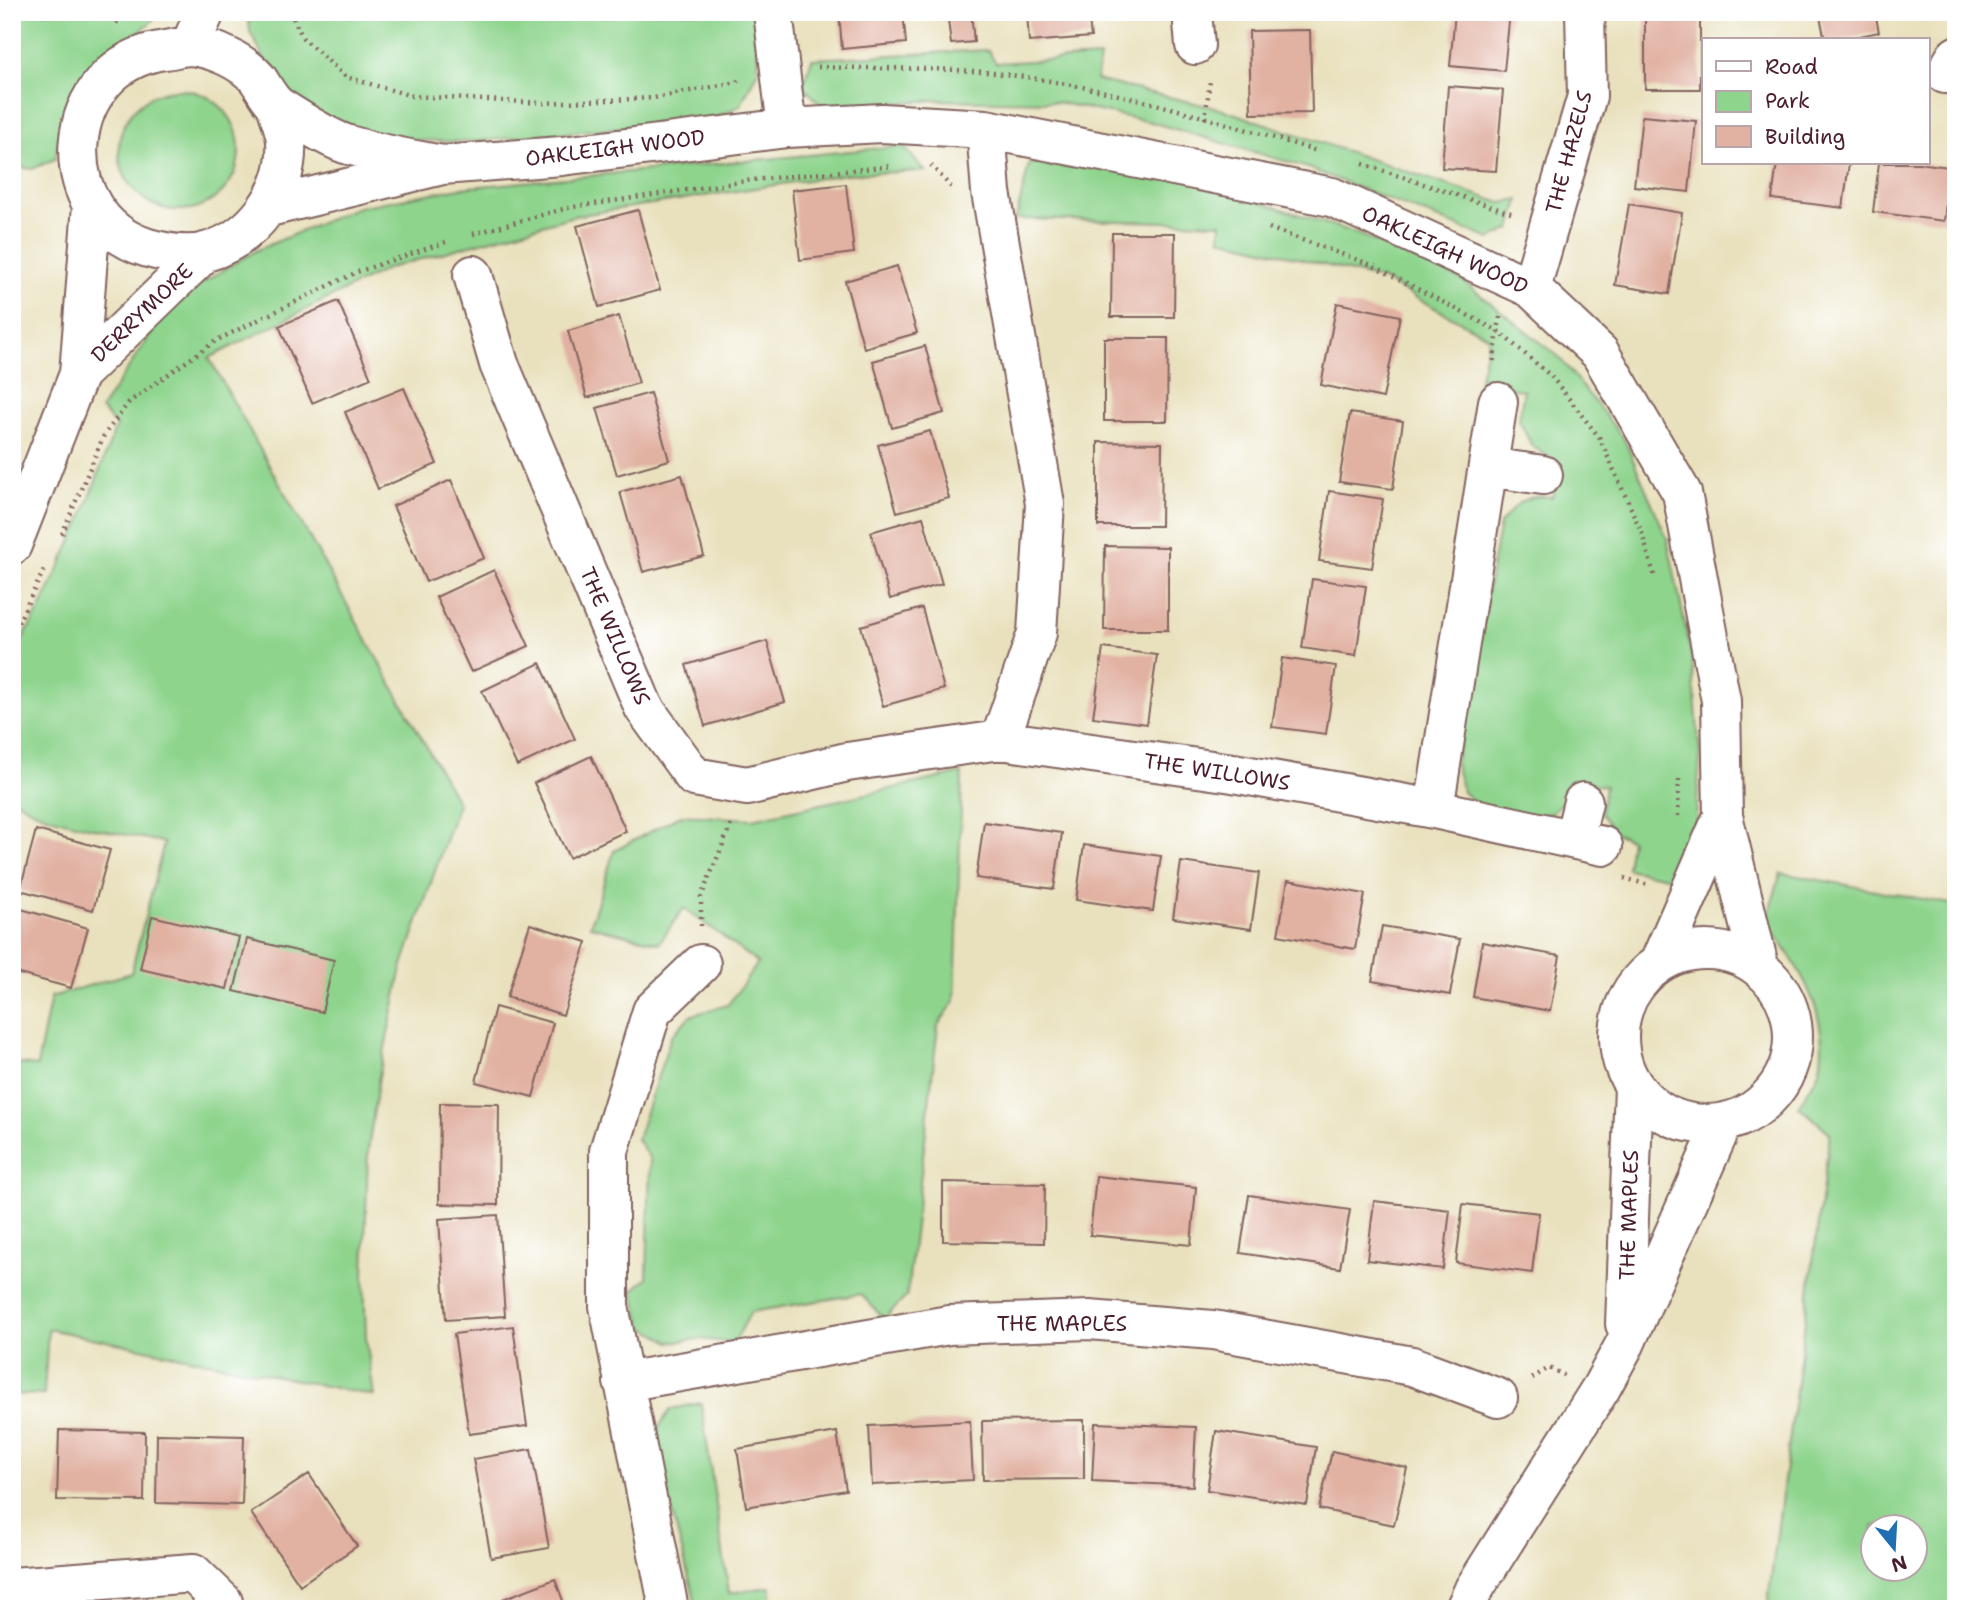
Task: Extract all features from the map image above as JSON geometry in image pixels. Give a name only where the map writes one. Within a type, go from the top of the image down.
[{"type":"street","points":[[773,12],[787,128]]},
{"type":"street","name":"THE HAZELS","points":[[1518,282],[1587,96],[1585,12]]},
{"type":"street","name":"OAKLEIGH WOOD","points":[[197,29],[225,56],[255,76],[276,105],[286,140],[283,176],[269,207],[243,234],[205,252],[169,254],[134,244],[105,222],[92,205],[78,166],[80,125],[94,93],[114,71],[145,52],[197,29]]},
{"type":"street","name":"OAKLEIGH WOOD","points":[[276,105],[346,145],[442,165]]},
{"type":"street","name":"OAKLEIGH WOOD","points":[[269,207],[442,165],[562,156],[787,128],[882,123],[986,129],[1332,197],[1518,282],[1600,353],[1682,493],[1721,701],[1723,816]]},
{"type":"street","points":[[986,129],[991,192],[1045,504],[1037,633],[1000,740]]},
{"type":"street","name":"DERRYMORE","points":[[12,545],[79,374],[92,205]]},
{"type":"street","name":"DERRYMORE","points":[[79,374],[205,252]]},
{"type":"street","name":"THE WILLOWS","points":[[472,275],[499,364],[645,708],[694,777],[747,786],[847,762],[1000,740],[1233,773],[1434,809],[1588,843]]},
{"type":"street","points":[[1434,809],[1498,402]]},
{"type":"street","points":[[1488,467],[1543,475]]},
{"type":"street","points":[[1583,802],[1588,843]]},
{"type":"street","points":[[1658,962],[1683,952],[1709,949],[1736,953],[1759,966],[1779,987],[1791,1013],[1794,1042],[1788,1070],[1773,1094],[1750,1113],[1723,1123],[1698,1124],[1673,1118],[1651,1105],[1634,1086],[1622,1061],[1618,1034],[1624,1006],[1638,982],[1658,962],[1723,816]]},
{"type":"street","points":[[1723,816],[1759,966]]},
{"type":"street","points":[[669,1609],[609,1306],[609,1151],[652,1011],[701,964]]},
{"type":"street","name":"THE MAPLES","points":[[1625,1344],[1634,1086]]},
{"type":"street","name":"THE MAPLES","points":[[1465,1609],[1474,1589],[1599,1391],[1625,1344],[1723,1123]]},
{"type":"street","name":"THE MAPLES","points":[[623,1382],[950,1325],[1089,1320],[1213,1330],[1412,1366],[1498,1398]]},
{"type":"street","points":[[12,1587],[192,1573],[223,1602],[211,1609]]},
{"type":"path","points":[[60,538],[104,435],[129,402],[216,340],[357,272],[456,239],[472,275]]},
{"type":"path","points":[[1518,282],[1498,331],[1550,376],[1599,437],[1642,533],[1656,583]]},
{"type":"path","points":[[12,635],[48,562]]},
{"type":"path","points":[[1678,820],[1680,765]]},
{"type":"path","points":[[701,964],[701,897],[747,786]]},
{"type":"path","points":[[1588,843],[1611,874],[1653,886]]},
{"type":"path","points":[[1498,1398],[1549,1368],[1599,1391]]},
{"type":"green space","points":[[12,12],[157,12],[153,20],[125,45],[92,68],[65,105],[55,159],[32,169],[12,166]]},
{"type":"green space","points":[[248,12],[756,12],[758,70],[740,106],[712,119],[468,142],[388,139],[336,124],[280,88],[250,32]]},
{"type":"green space","points":[[988,50],[996,63],[1100,57],[1096,80],[1224,110],[1501,203],[1519,200],[1511,229],[1490,239],[1305,167],[1151,122],[1056,102],[936,100],[846,107],[822,106],[803,86],[812,59]]},
{"type":"green space","points":[[179,90],[202,95],[221,108],[234,127],[239,150],[234,173],[221,192],[202,205],[179,210],[156,205],[137,192],[124,173],[119,150],[124,127],[137,108],[156,95]]},
{"type":"green space","points":[[903,146],[925,171],[846,174],[574,216],[389,268],[209,358],[458,803],[402,968],[379,1076],[368,1150],[364,1275],[366,1338],[374,1396],[48,1329],[44,1395],[12,1394],[12,1063],[37,1066],[51,997],[131,973],[164,843],[59,820],[23,805],[12,795],[12,656],[39,611],[81,521],[116,426],[101,409],[173,301],[255,251],[358,207],[460,188]]},
{"type":"green space","points":[[1065,156],[1172,173],[1355,233],[1459,278],[1559,357],[1624,439],[1667,538],[1692,658],[1700,757],[1695,834],[1677,879],[1627,869],[1631,840],[1614,833],[1601,813],[1605,786],[1568,782],[1566,799],[1551,813],[1534,818],[1483,810],[1463,792],[1455,764],[1500,524],[1511,510],[1527,499],[1552,497],[1561,465],[1532,446],[1519,420],[1524,390],[1478,386],[1489,337],[1383,280],[1220,238],[1221,223],[1016,219],[1029,164]]},
{"type":"green space","points":[[962,773],[955,1001],[938,1025],[907,1296],[884,1319],[861,1294],[751,1312],[734,1343],[700,1339],[670,1342],[642,1326],[633,1290],[647,1278],[650,1159],[637,1139],[671,1037],[690,1016],[728,1005],[758,963],[684,908],[659,943],[590,926],[614,851],[681,815],[753,819]]},
{"type":"green space","points":[[1781,873],[1956,905],[1956,1609],[1767,1609],[1830,1133],[1799,1106],[1820,1067],[1822,1042],[1815,1005],[1788,953],[1766,922]]},
{"type":"green space","points":[[701,1403],[729,1593],[770,1587],[773,1609],[697,1609],[658,1457],[656,1431],[671,1409]]},
{"type":"building","points":[[839,12],[903,12],[906,43],[842,49]]},
{"type":"building","points":[[947,12],[971,12],[974,42],[951,44]]},
{"type":"building","points":[[1027,12],[1088,12],[1091,37],[1029,42]]},
{"type":"building","points":[[1455,12],[1510,12],[1504,71],[1450,66]]},
{"type":"building","points":[[1645,12],[1700,12],[1700,89],[1645,89]]},
{"type":"building","points":[[1819,12],[1875,12],[1879,32],[1850,38],[1825,38]]},
{"type":"building","points":[[1310,30],[1312,113],[1251,114],[1249,31]]},
{"type":"building","points":[[1448,86],[1503,90],[1496,171],[1442,168]]},
{"type":"building","points":[[1642,116],[1696,121],[1689,192],[1634,186]]},
{"type":"building","points":[[1777,164],[1849,164],[1843,208],[1772,199]]},
{"type":"building","points":[[1879,164],[1950,167],[1944,221],[1873,212]]},
{"type":"building","points":[[846,184],[854,253],[800,260],[792,190]]},
{"type":"building","points":[[1629,204],[1682,213],[1669,294],[1615,285]]},
{"type":"building","points":[[638,210],[660,290],[599,307],[577,226]]},
{"type":"building","points":[[1112,233],[1175,233],[1174,317],[1111,317]]},
{"type":"building","points":[[897,266],[917,333],[864,348],[845,281]]},
{"type":"building","points":[[338,301],[371,378],[312,403],[279,326]]},
{"type":"building","points":[[1337,303],[1400,316],[1383,398],[1321,385]]},
{"type":"building","points":[[619,316],[639,383],[587,398],[568,331]]},
{"type":"building","points":[[1104,338],[1168,338],[1167,421],[1104,421]]},
{"type":"building","points":[[925,346],[944,413],[892,428],[873,361]]},
{"type":"building","points":[[404,388],[437,464],[378,489],[345,412]]},
{"type":"building","points":[[650,393],[669,460],[617,475],[597,408]]},
{"type":"building","points":[[1350,413],[1403,421],[1393,489],[1339,482]]},
{"type":"building","points":[[930,431],[949,498],[897,512],[878,445]]},
{"type":"building","points":[[1098,442],[1162,443],[1161,526],[1098,526]]},
{"type":"building","points":[[682,475],[704,556],[643,572],[620,492]]},
{"type":"building","points":[[451,480],[484,558],[426,582],[393,506]]},
{"type":"building","points":[[1329,491],[1383,499],[1372,568],[1319,561]]},
{"type":"building","points":[[923,517],[942,584],[890,599],[871,532]]},
{"type":"building","points":[[1105,546],[1168,547],[1168,630],[1104,630]]},
{"type":"building","points":[[494,570],[529,646],[471,672],[436,597]]},
{"type":"building","points":[[1312,579],[1366,586],[1356,656],[1302,648]]},
{"type":"building","points":[[922,608],[944,689],[883,706],[861,626]]},
{"type":"building","points":[[767,641],[785,702],[705,726],[686,665]]},
{"type":"building","points":[[1103,648],[1157,655],[1147,724],[1093,717]]},
{"type":"building","points":[[1282,658],[1336,666],[1326,734],[1272,727]]},
{"type":"building","points":[[540,663],[575,739],[517,766],[482,691]]},
{"type":"building","points":[[591,756],[626,831],[569,858],[534,783]]},
{"type":"building","points":[[984,822],[1062,833],[1054,889],[976,878]]},
{"type":"building","points":[[36,830],[110,850],[93,910],[20,890]]},
{"type":"building","points":[[1084,845],[1161,856],[1153,911],[1076,900]]},
{"type":"building","points":[[1181,862],[1259,873],[1251,929],[1173,918]]},
{"type":"building","points":[[1288,880],[1365,894],[1355,949],[1278,935]]},
{"type":"building","points":[[14,907],[88,928],[71,988],[12,972]]},
{"type":"building","points":[[152,916],[239,937],[227,989],[140,969]]},
{"type":"building","points":[[530,924],[587,942],[563,1015],[507,997]]},
{"type":"building","points":[[1382,926],[1460,939],[1450,995],[1372,981]]},
{"type":"building","points":[[247,939],[334,960],[322,1012],[234,991]]},
{"type":"building","points":[[1482,942],[1560,956],[1550,1011],[1473,997]]},
{"type":"building","points":[[495,1007],[553,1023],[533,1097],[476,1082]]},
{"type":"building","points":[[440,1103],[499,1104],[498,1205],[439,1204]]},
{"type":"building","points":[[1096,1176],[1196,1187],[1191,1245],[1090,1235]]},
{"type":"building","points":[[943,1182],[1045,1184],[1044,1243],[943,1241]]},
{"type":"building","points":[[1249,1195],[1350,1210],[1340,1268],[1240,1253]]},
{"type":"building","points":[[1374,1201],[1450,1210],[1443,1269],[1367,1260]]},
{"type":"building","points":[[1463,1204],[1539,1213],[1532,1273],[1456,1263]]},
{"type":"building","points":[[498,1215],[505,1316],[446,1320],[439,1219]]},
{"type":"building","points":[[513,1326],[527,1426],[469,1434],[454,1334]]},
{"type":"building","points":[[1084,1420],[1084,1479],[983,1480],[982,1421]]},
{"type":"building","points":[[970,1421],[973,1480],[872,1485],[869,1426]]},
{"type":"building","points":[[1095,1423],[1196,1427],[1193,1486],[1092,1481]]},
{"type":"building","points":[[59,1430],[145,1432],[144,1501],[57,1500]]},
{"type":"building","points":[[1216,1431],[1316,1447],[1307,1505],[1207,1490]]},
{"type":"building","points":[[837,1432],[846,1490],[746,1507],[737,1449]]},
{"type":"building","points":[[157,1434],[244,1436],[242,1505],[156,1503]]},
{"type":"building","points":[[531,1449],[549,1548],[491,1558],[473,1459]]},
{"type":"building","points":[[1332,1451],[1407,1468],[1394,1525],[1319,1509]]},
{"type":"building","points":[[309,1474],[357,1546],[300,1585],[251,1513]]},
{"type":"building","points":[[555,1579],[566,1609],[503,1609],[500,1600]]}]
